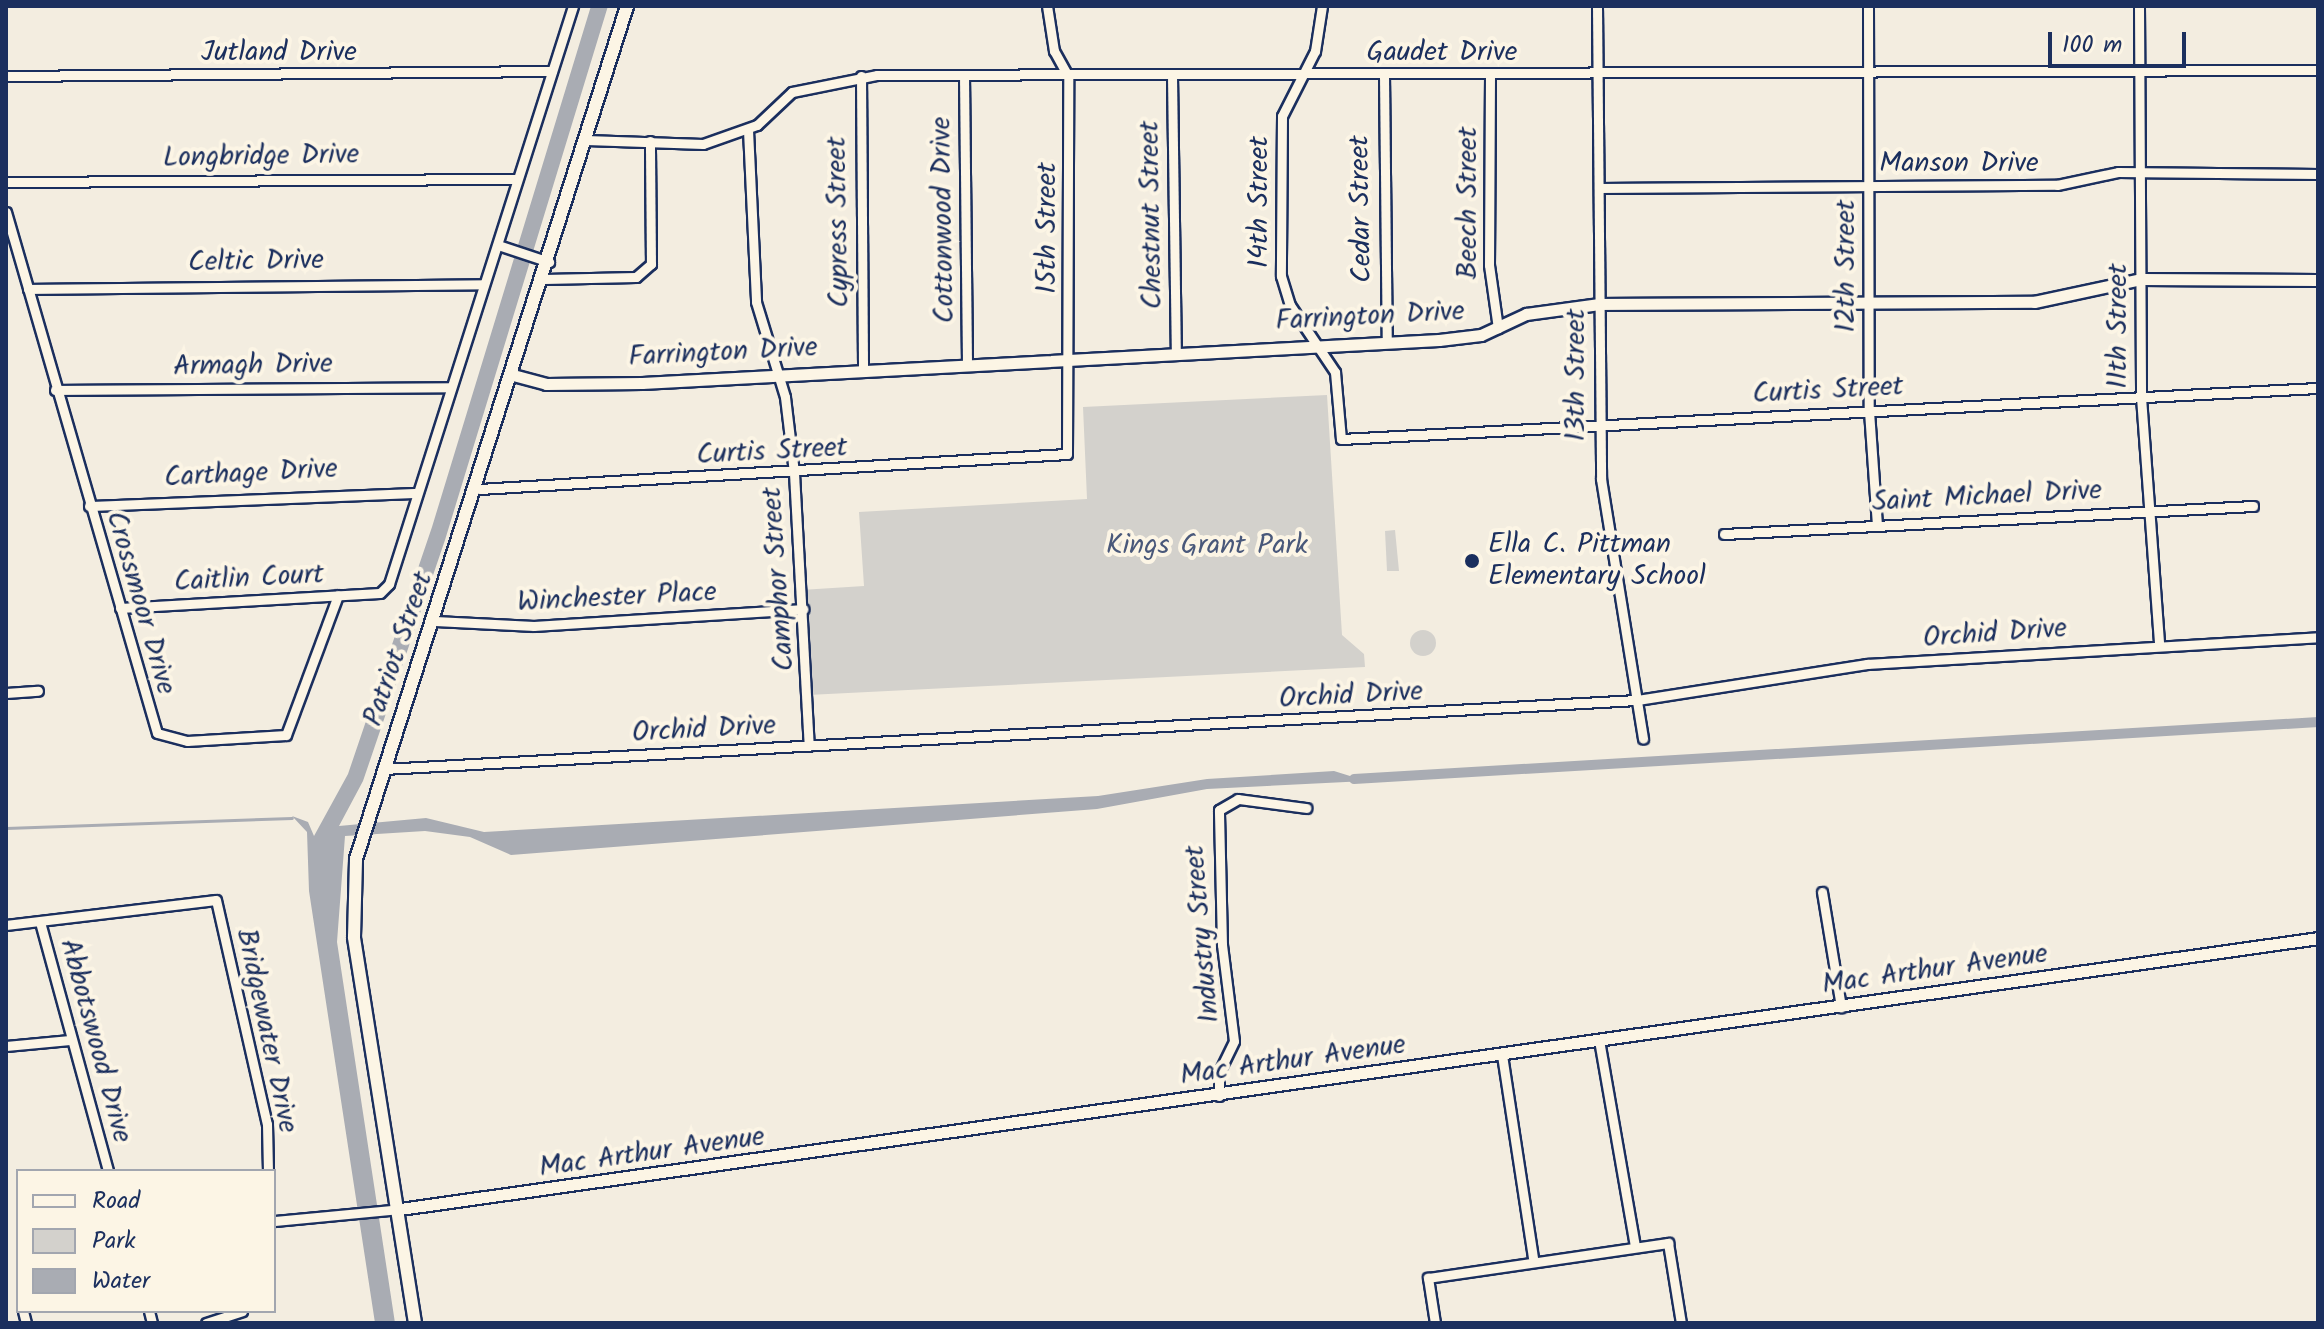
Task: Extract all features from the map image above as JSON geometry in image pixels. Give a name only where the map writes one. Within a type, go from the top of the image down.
[{"type":"main road","name":"Patriot Street","points":[[415,1323],[400,1209],[354,937],[361,836],[479,489],[544,279],[545,261],[627,6]]},
{"type":"street","name":"Patriot Street","points":[[380,593],[389,584],[573,6]]},
{"type":"street","name":"15th Street","points":[[1047,6],[1054,51],[1068,76],[1067,454]]},
{"type":"street","name":"14th Street","points":[[1322,6],[1315,51],[1282,116],[1281,276],[1290,305],[1320,342],[1335,372],[1341,439]]},
{"type":"street","name":"13th Street","points":[[1597,6],[1599,426],[1609,538],[1643,739]]},
{"type":"street","name":"12th Street","points":[[1868,6],[1869,411],[1877,525]]},
{"type":"street","name":"11th Street","points":[[2139,6],[2141,397],[2159,645]]},
{"type":"street","name":"Gaudet Drive","points":[[586,140],[703,144],[748,130],[792,92],[861,76],[1599,76],[2139,69],[2318,70]]},
{"type":"street","name":"Jutland Drive","points":[[6,76],[552,71]]},
{"type":"street","name":"Cypress Street","points":[[861,76],[863,368]]},
{"type":"street","name":"Cottonwood Drive","points":[[964,76],[967,363]]},
{"type":"street","name":"Chestnut Street","points":[[1172,76],[1176,353]]},
{"type":"street","name":"Cedar Street","points":[[1384,76],[1387,342]]},
{"type":"street","name":"Beech Street","points":[[1490,76],[1489,265],[1498,328]]},
{"type":"street","name":"Camphor Street","points":[[748,130],[756,302],[777,374],[794,473],[809,746]]},
{"type":"street","points":[[544,279],[636,277],[651,264],[650,141]]},
{"type":"street","name":"Manson Drive","points":[[1599,188],[2057,185],[2141,172],[2318,174]]},
{"type":"street","name":"Longbridge Drive","points":[[6,182],[517,179]]},
{"type":"street","name":"Crossmoor Drive","points":[[6,212],[55,390],[157,733],[177,741],[274,739],[290,730],[338,595]]},
{"type":"street","points":[[498,245],[545,261]]},
{"type":"street","name":"Farrington Drive","points":[[513,375],[559,385],[1069,360],[1320,342],[1387,342],[1498,328],[1526,314],[1599,304],[1869,299],[2034,302],[2141,279],[2318,280]]},
{"type":"street","name":"Celtic Drive","points":[[28,289],[484,284]]},
{"type":"street","name":"Armagh Drive","points":[[55,390],[450,387]]},
{"type":"street","name":"Curtis Street","points":[[1341,439],[2318,388]]},
{"type":"street","name":"Curtis Street","points":[[479,489],[794,473],[1067,454]]},
{"type":"street","name":"Carthage Drive","points":[[89,506],[416,493]]},
{"type":"street","name":"Saint Michael Drive","points":[[1724,534],[2253,506]]},
{"type":"street","name":"Caitlin Court","points":[[120,608],[380,593]]},
{"type":"street","name":"Winchester Place","points":[[435,621],[534,626],[803,609]]},
{"type":"street","name":"Orchid Drive","points":[[383,769],[1637,700],[1772,674],[2159,645],[2318,637]]},
{"type":"street","points":[[6,693],[38,691]]},
{"type":"street","name":"Industry Street","points":[[1219,1096],[1219,1072],[1234,1041],[1216,820],[1226,802],[1238,799],[1306,808]]},
{"type":"street","points":[[1822,892],[1841,1007]]},
{"type":"street","name":"Bridgewater Drive","points":[[40,922],[216,900],[267,1124],[268,1169]]},
{"type":"street","points":[[6,925],[40,922]]},
{"type":"street","name":"Abbotswood Drive","points":[[40,922],[107,1169]]},
{"type":"street","name":"Mac Arthur Avenue","points":[[276,1221],[351,1216],[1219,1096],[2318,938]]},
{"type":"street","points":[[6,1046],[70,1040]]},
{"type":"street","points":[[1599,1040],[1635,1246]]},
{"type":"street","points":[[1502,1055],[1533,1258]]},
{"type":"street","points":[[1435,1323],[1428,1278],[1533,1258],[1668,1243],[1681,1323]]},
{"type":"street","points":[[206,1323],[236,1313]]},
{"type":"green space","name":"Kings Grant Park","points":[[1327,395],[1342,635],[1364,654],[1365,667],[808,695],[801,590],[864,586],[859,512],[1087,499],[1083,407]]},
{"type":"green space","points":[[1395,530],[1399,571],[1387,571],[1385,531]]},
{"type":"green space","points":[[1423,630],[1432,634],[1436,643],[1432,652],[1423,656],[1414,652],[1410,643],[1414,634]]},
{"type":"water","points":[[591,6],[608,6],[445,540],[363,781],[339,826],[426,818],[484,832],[1098,796],[1207,779],[1334,771],[1366,781],[1207,789],[1097,809],[511,855],[470,837],[425,831],[345,836],[337,942],[395,1323],[375,1323],[309,891],[307,832],[292,816],[308,822],[314,836],[348,774],[432,527]]},
{"type":"waterway","points":[[1354,779],[2318,722]]},
{"type":"waterway","points":[[6,828],[292,818]]},
{"type":"place","name":"Ella C. Pittman Elementary School","points":[[1472,561]]}]
